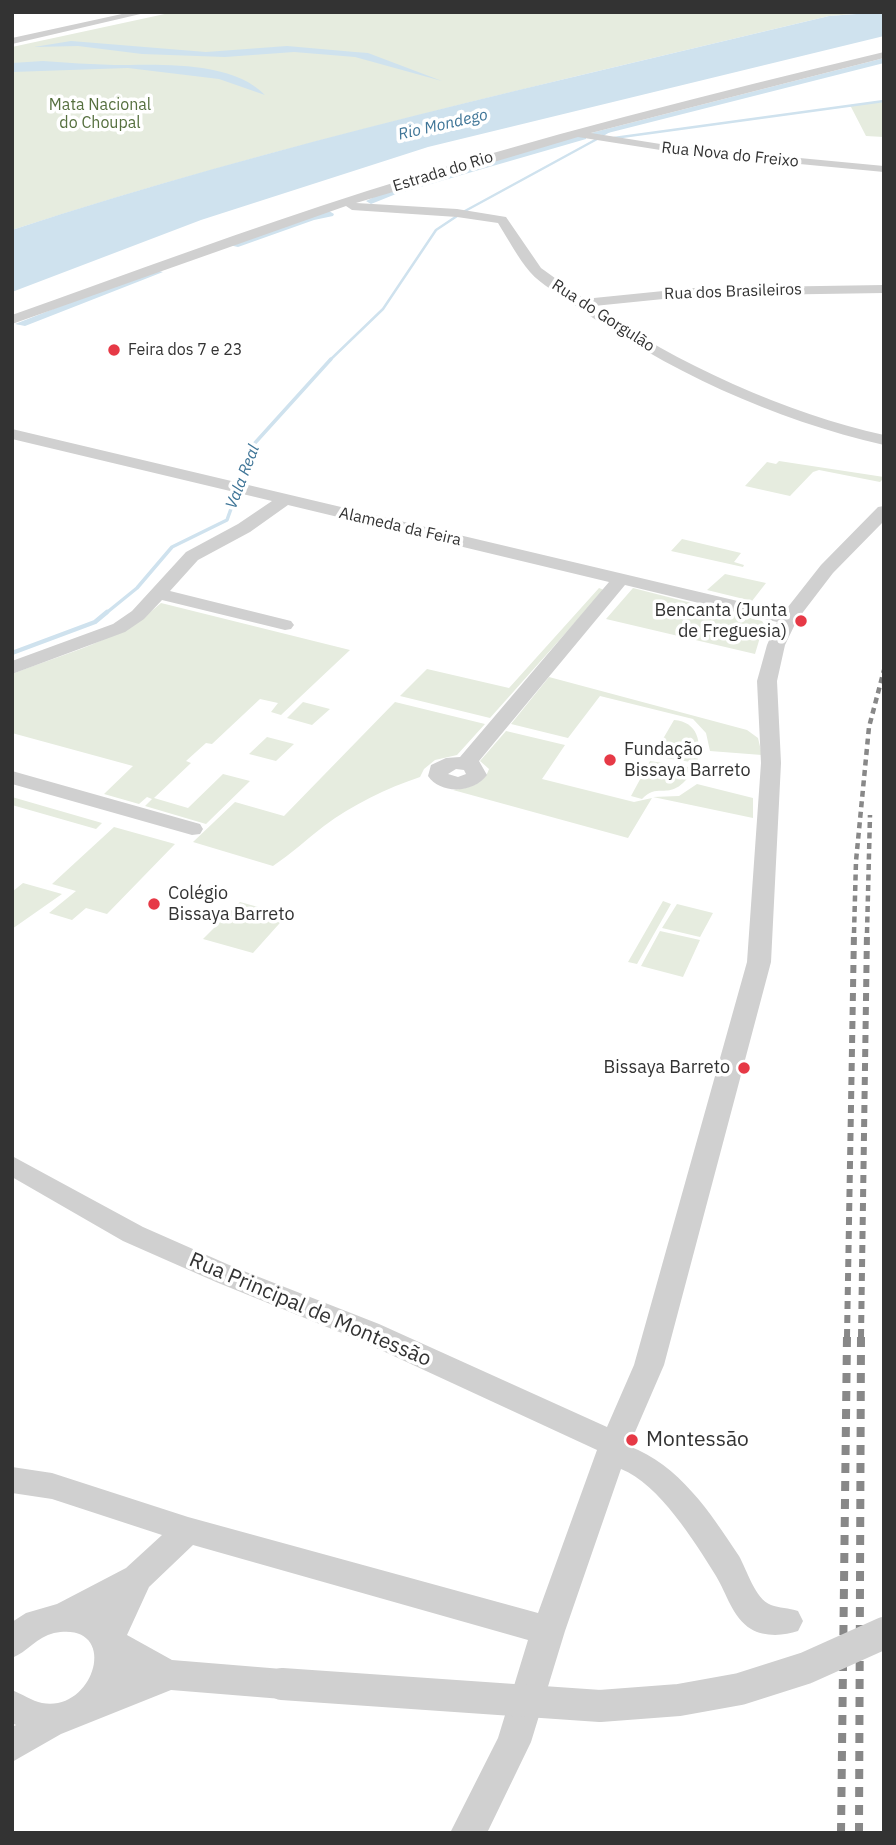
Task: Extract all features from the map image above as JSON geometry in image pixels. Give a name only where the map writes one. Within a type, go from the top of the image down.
[{"type":"street","points":[[12,41],[145,12]]},
{"type":"street","name":"Estrada do Rio","points":[[12,320],[336,205],[477,161],[884,55]]},
{"type":"street","name":"Rua Nova do Freixo","points":[[578,133],[637,145],[884,169]]},
{"type":"street","name":"Rua do Gorgulão","points":[[336,205],[457,212],[498,219],[507,226],[536,271],[629,335],[717,382],[822,424],[884,440]]},
{"type":"street","name":"Rua dos Brasileiros","points":[[582,303],[693,292],[884,289]]},
{"type":"street","name":"Alameda da Feira","points":[[12,434],[788,619]]},
{"type":"street","points":[[12,665],[119,628],[138,615],[192,556],[244,528],[280,498]]},
{"type":"street","points":[[12,665],[120,620],[154,590],[175,562],[280,498]]},
{"type":"street","points":[[468,1833],[514,1742],[548,1631],[612,1448],[649,1365],[759,962],[771,762],[767,681],[776,645],[788,619],[827,569],[884,511]]},
{"type":"street","points":[[466,763],[621,579]]},
{"type":"street","points":[[159,594],[285,625]]},
{"type":"street","points":[[12,777],[192,829]]},
{"type":"street","name":"Rua Principal de Montessão","points":[[12,1165],[133,1234],[226,1275],[369,1332],[639,1463],[676,1494],[728,1567],[749,1607],[763,1619],[786,1622]]},
{"type":"street","points":[[12,1480],[52,1486],[188,1530],[548,1631]]},
{"type":"street","points":[[12,1643],[32,1626],[63,1617],[137,1578],[188,1530]]},
{"type":"street","points":[[12,1746],[102,1693],[111,1677],[114,1660],[110,1641],[137,1578]]},
{"type":"street","points":[[63,1617],[90,1623],[110,1641],[141,1662],[170,1675],[600,1706],[679,1700],[740,1689],[806,1668],[884,1633]]},
{"type":"street","points":[[12,1706],[37,1719],[71,1713],[170,1675]]},
{"type":"green space","name":"Mata Nacional do Choupal","points":[[174,12],[877,12],[829,16],[418,115],[214,169],[12,230],[12,47]]},
{"type":"green space","points":[[884,102],[884,137],[866,136],[850,105]]},
{"type":"green space","points":[[779,461],[884,478],[880,482],[819,470],[813,472],[790,496],[745,486],[767,462],[776,464]]},
{"type":"green space","points":[[682,539],[741,553],[734,562],[744,565],[743,567],[671,551]]},
{"type":"green space","points":[[725,574],[766,583],[752,601],[707,590]]},
{"type":"green space","points":[[599,588],[604,590],[490,718],[400,696],[427,669],[509,688]]},
{"type":"green space","points":[[633,588],[762,621],[764,624],[755,654],[606,619]]},
{"type":"green space","points":[[161,603],[350,650],[281,715],[271,712],[278,703],[260,699],[212,744],[206,743],[186,761],[191,763],[154,798],[188,808],[223,774],[250,781],[206,824],[145,806],[152,799],[147,797],[139,804],[104,794],[133,766],[12,733],[12,674],[109,637],[127,628]]},
{"type":"green space","points":[[549,677],[747,730],[758,738],[762,755],[710,751],[706,733],[693,719],[600,696],[568,738],[511,724]]},
{"type":"green space","points":[[303,702],[330,709],[312,725],[287,718]]},
{"type":"green space","points":[[395,702],[485,724],[457,755],[435,760],[424,769],[420,777],[346,811],[273,866],[193,842],[235,802],[284,816]]},
{"type":"green space","points":[[674,720],[688,725],[696,734],[699,748],[697,763],[653,756]]},
{"type":"green space","points":[[506,731],[565,745],[542,779],[634,802],[652,798],[628,838],[453,790],[470,787],[483,779],[489,769],[480,761]]},
{"type":"green space","points":[[267,737],[294,744],[276,761],[249,754]]},
{"type":"green space","points":[[650,761],[695,768],[686,780],[672,790],[654,791],[642,799],[631,796]]},
{"type":"green space","points":[[697,784],[753,798],[753,818],[653,797],[679,796]]},
{"type":"green space","points":[[12,797],[102,823],[96,829],[12,805]]},
{"type":"green space","points":[[114,827],[175,844],[107,914],[86,908],[72,920],[49,913],[76,891],[52,884]]},
{"type":"green space","points":[[23,883],[62,894],[12,929],[12,892]]},
{"type":"green space","points":[[663,901],[671,904],[637,964],[628,962]]},
{"type":"green space","points":[[240,902],[287,915],[253,953],[203,939]]},
{"type":"green space","points":[[677,904],[713,913],[700,937],[662,928]]},
{"type":"green space","points":[[660,931],[700,940],[683,977],[641,966]]},
{"type":"water","name":"Rio Mondego","points":[[884,12],[884,36],[428,147],[201,220],[12,292],[12,230],[214,169],[418,115],[829,16]]},
{"type":"water","points":[[71,41],[206,52],[287,46],[368,53],[442,81],[355,57],[294,52],[225,57],[142,54],[78,46],[34,47]]},
{"type":"water","points":[[43,61],[173,65],[214,70],[251,84],[265,95],[219,79],[128,68],[12,72],[12,63]]},
{"type":"waterway","points":[[596,133],[884,60]]},
{"type":"waterway","points":[[614,138],[884,101]]},
{"type":"waterway","name":"Vala Real","points":[[601,136],[611,130]]},
{"type":"waterway","points":[[371,201],[392,192],[583,137]]},
{"type":"waterway","name":"Vala Real","points":[[465,211],[597,139]]},
{"type":"waterway","points":[[234,245],[312,217],[329,214]]},
{"type":"waterway","name":"Vala Real","points":[[330,360],[383,309],[436,230],[460,214]]},
{"type":"waterway","points":[[21,324],[157,272]]},
{"type":"waterway","name":"Vala Real","points":[[105,614],[137,588],[172,547],[227,520],[254,444],[330,360]]},
{"type":"waterway","name":"Vala Real","points":[[12,653],[95,622],[107,612]]},
{"type":"railway","points":[[854,933],[856,861],[869,727],[884,670]]},
{"type":"railway","points":[[867,933],[870,815]]},
{"type":"railway","points":[[847,1337],[854,932]]},
{"type":"railway","points":[[861,1337],[867,932]]},
{"type":"railway","points":[[841,1833],[847,1335]]},
{"type":"railway","points":[[859,1833],[861,1335]]},
{"type":"place","name":"Feira dos 7 e 23","points":[[114,350]]},
{"type":"place","name":"Bencanta (Junta de Freguesia)","points":[[801,621]]},
{"type":"place","name":"Fundação Bissaya Barreto","points":[[610,760]]},
{"type":"place","name":"Colégio Bissaya Barreto","points":[[154,904]]},
{"type":"place","name":"Bissaya Barreto","points":[[744,1068]]},
{"type":"place","name":"Montessão","points":[[632,1440]]}]
